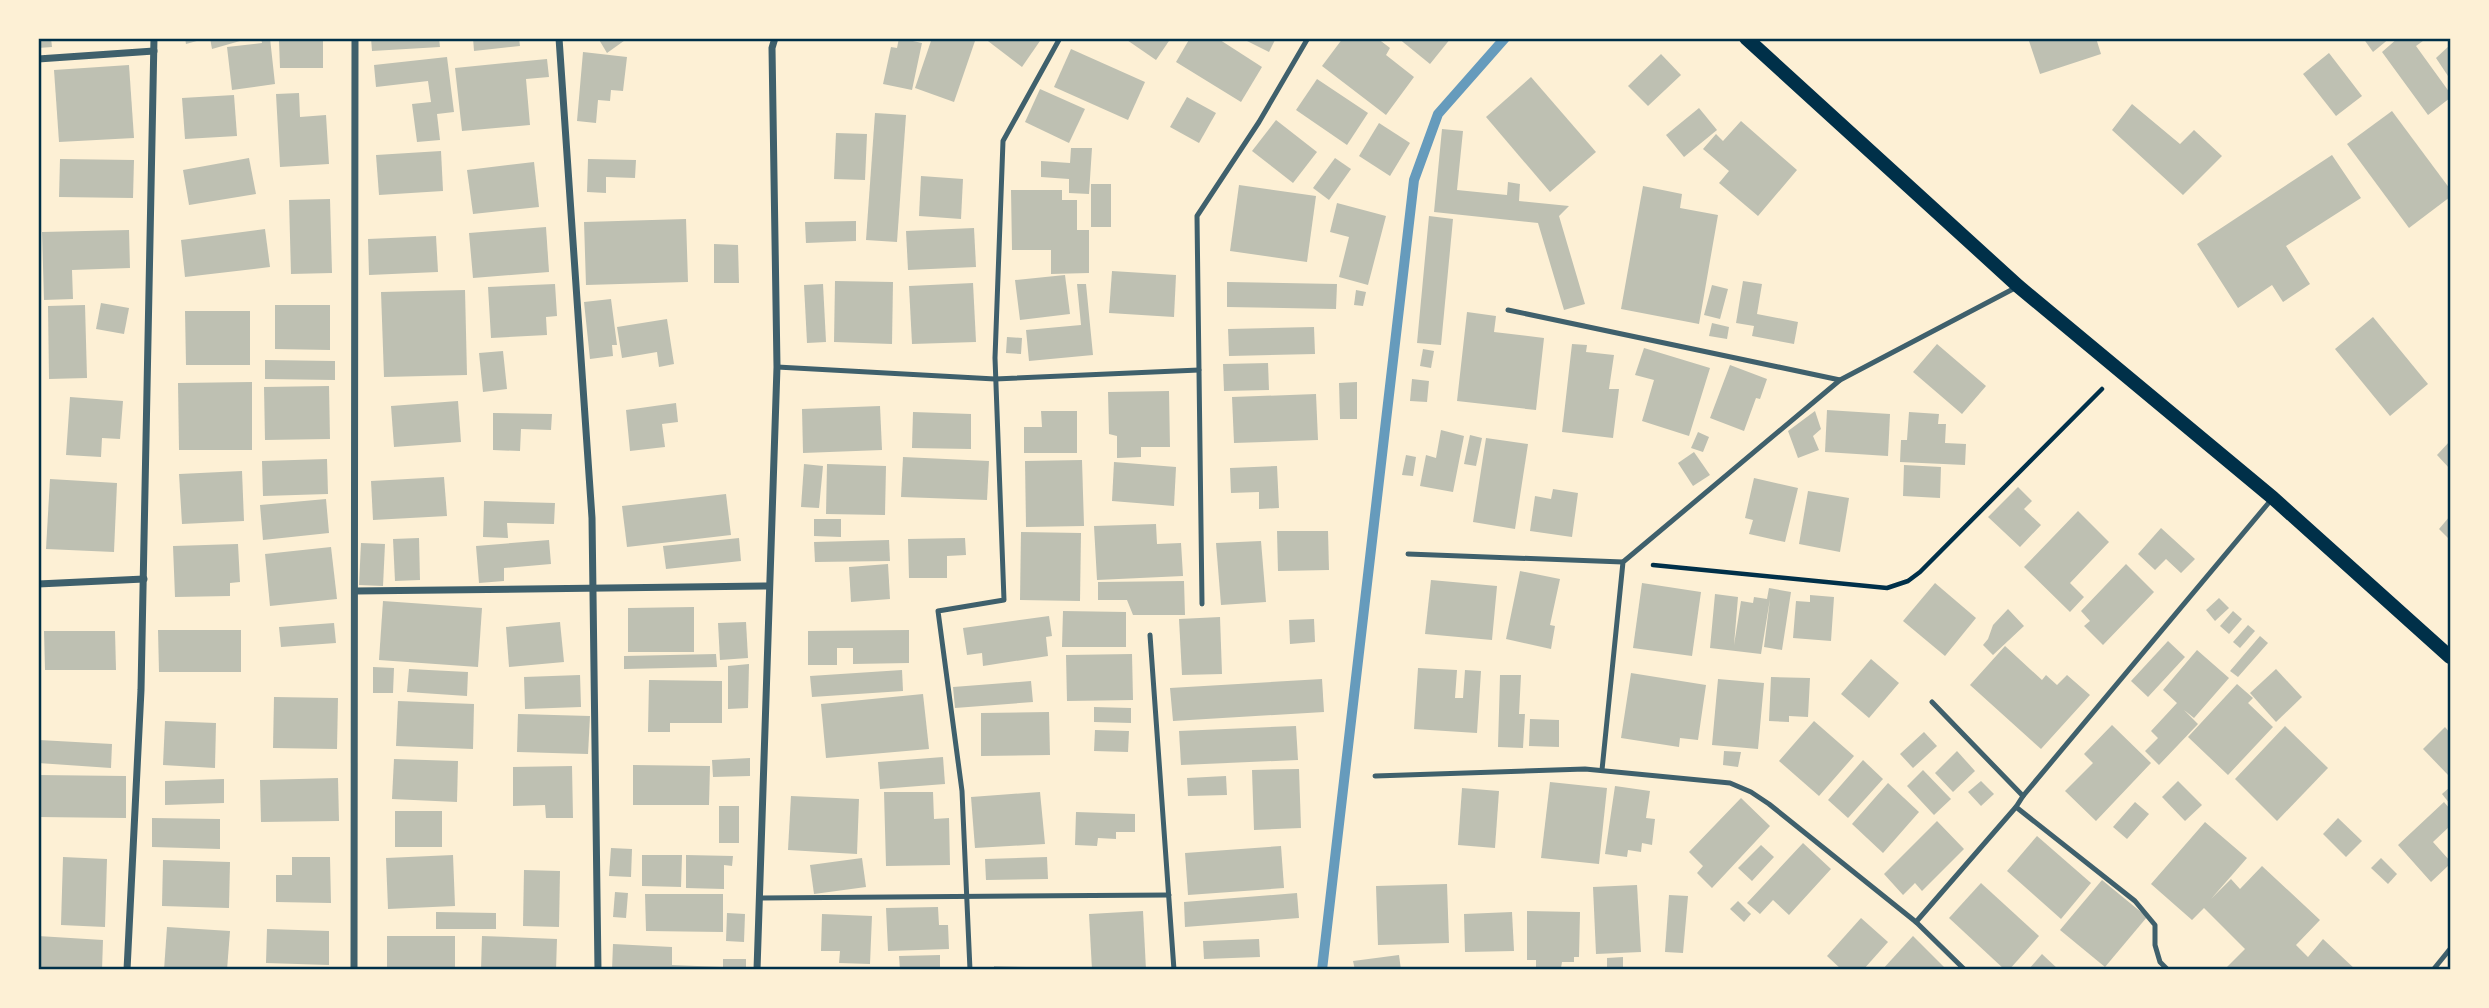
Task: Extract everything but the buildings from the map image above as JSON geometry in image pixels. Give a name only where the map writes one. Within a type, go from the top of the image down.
[{"type":"main road","points":[[1746,38],[2018,286],[2273,498],[2451,657]]},
{"type":"street","points":[[127,970],[141,690],[153,38]]},
{"type":"street","points":[[354,970],[355,38]]},
{"type":"street","points":[[559,38],[592,518],[598,970]]},
{"type":"street","points":[[757,970],[777,367],[772,48],[775,38]]},
{"type":"street","points":[[38,59],[154,51]]},
{"type":"street","points":[[38,584],[144,579]]},
{"type":"street","points":[[355,591],[769,586]]},
{"type":"lane","points":[[970,970],[962,791],[938,611],[1004,600],[995,379],[1003,141],[1060,38]]},
{"type":"lane","points":[[1202,604],[1197,216],[1259,122],[1308,38]]},
{"type":"lane","points":[[1408,554],[1623,562],[1840,380],[2018,286]]},
{"type":"lane","points":[[1508,310],[1840,380]]},
{"type":"lane","points":[[777,367],[995,379],[1199,370]]},
{"type":"lane","points":[[1916,922],[2016,807],[2273,498]]},
{"type":"lane","points":[[1602,770],[1623,562]]},
{"type":"lane","points":[[1150,635],[1174,970]]},
{"type":"lane","points":[[1932,702],[2023,796]]},
{"type":"lane","points":[[1375,776],[1585,769],[1730,783],[1751,792],[1916,922],[1965,970]]},
{"type":"lane","points":[[2016,807],[2135,901],[2155,925],[2155,945],[2160,962],[2168,970]]},
{"type":"lane","points":[[758,898],[1169,895]]},
{"type":"lane","points":[[2433,970],[2451,949]]},
{"type":"path","points":[[1623,562],[1887,588],[1897,586],[1920,572],[2119,371]]},
{"type":"waterway","points":[[1322,970],[1414,180],[1438,114],[1505,38]]}]
